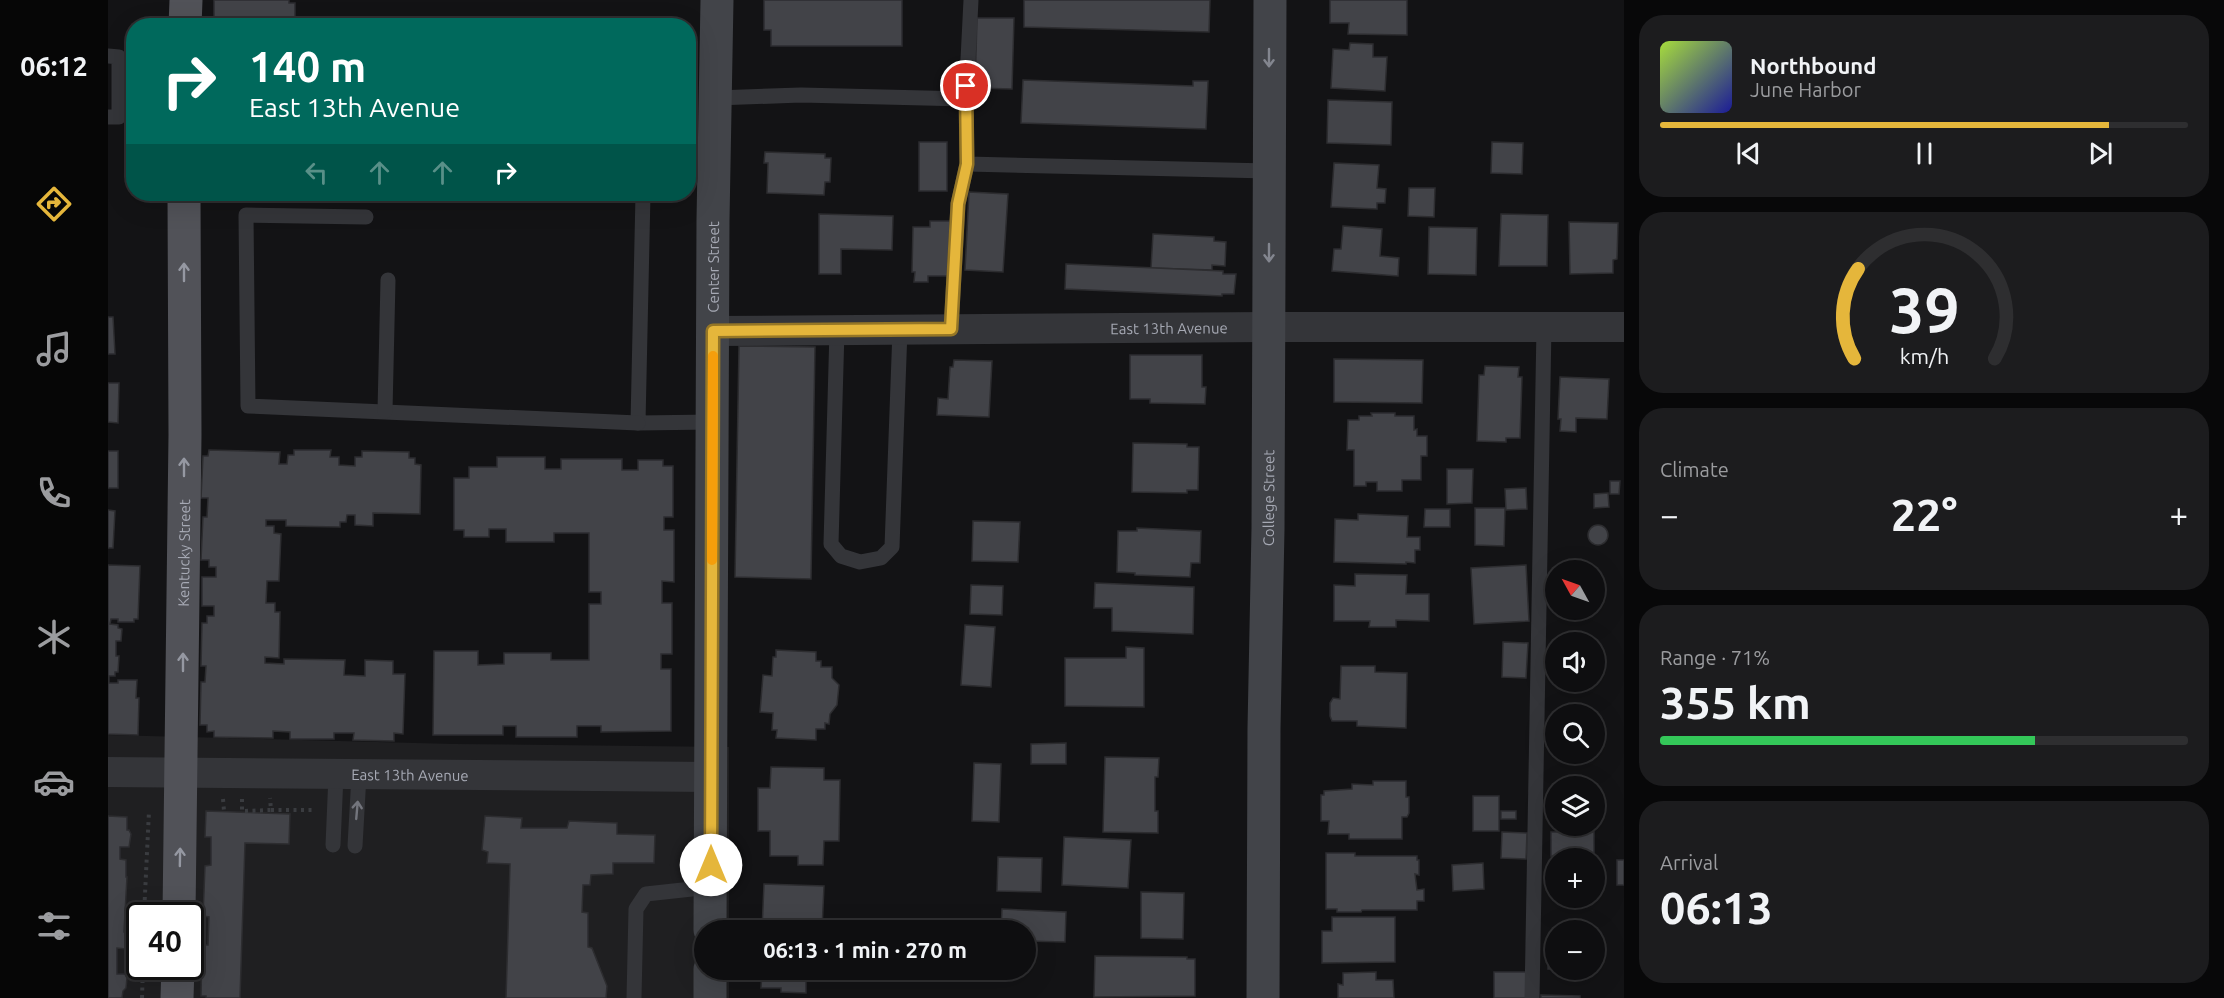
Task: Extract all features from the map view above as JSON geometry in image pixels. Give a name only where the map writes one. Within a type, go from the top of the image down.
[{"type":"main road","points":[[185,18],[186,0]]},
{"type":"main road","name":"Kentucky Street","points":[[179,902],[182,774],[184,201]]},
{"type":"main road","points":[[177,998],[178,980]]},
{"type":"street","name":"Center Street","points":[[710,920],[713,331],[702,143],[716,98],[717,0]]},
{"type":"street","name":"College Street","points":[[1263,998],[1269,327],[1269,0]]},
{"type":"street","name":"East 13th Avenue","points":[[713,331],[1624,327]]},
{"type":"street","name":"East 13th Avenue","points":[[108,772],[711,777]]},
{"type":"street","points":[[710,980],[710,998]]},
{"type":"lane","points":[[951,329],[958,204],[967,164],[966,99],[971,0]]},
{"type":"lane","points":[[108,56],[119,57],[120,118]]},
{"type":"lane","points":[[716,98],[801,95],[966,99]]},
{"type":"lane","points":[[967,164],[1269,171]]},
{"type":"lane","points":[[638,423],[643,201]]},
{"type":"lane","points":[[366,217],[246,215],[248,406],[638,423],[712,422]]},
{"type":"lane","points":[[385,411],[388,280]]},
{"type":"lane","points":[[1532,998],[1544,327]]},
{"type":"lane","points":[[837,330],[831,544],[841,556],[860,562],[881,558],[892,547],[900,330]]},
{"type":"lane","points":[[333,845],[348,775]]},
{"type":"lane","points":[[348,775],[355,846]]},
{"type":"lane","points":[[634,998],[636,909],[646,894],[710,887]]},
{"type":"path","points":[[270,790],[271,810]]},
{"type":"path","points":[[144,902],[150,804]]},
{"type":"path","points":[[242,811],[316,810]]},
{"type":"path","points":[[142,998],[143,980]]},
{"type":"shaded area","points":[[108,735],[454,744],[729,747],[729,920],[694,920],[694,980],[729,980],[729,998],[108,998]]},
{"type":"building","points":[[214,0],[289,0],[289,3],[295,3],[295,18],[214,18]]},
{"type":"building","points":[[764,0],[902,0],[902,46],[771,46],[771,30],[764,30]]},
{"type":"building","points":[[1024,0],[1210,0],[1209,32],[1024,27]]},
{"type":"building","points":[[1330,0],[1407,0],[1407,35],[1348,34],[1349,23],[1330,23]]},
{"type":"building","points":[[977,18],[1014,18],[1012,89],[975,88]]},
{"type":"building","points":[[1350,43],[1373,44],[1373,57],[1387,57],[1385,91],[1331,88],[1333,49],[1349,50]]},
{"type":"building","points":[[1023,80],[1193,86],[1193,81],[1208,81],[1206,129],[1021,123]]},
{"type":"building","points":[[1328,100],[1392,102],[1391,145],[1327,143]]},
{"type":"building","points":[[919,142],[947,142],[947,191],[919,191]]},
{"type":"building","points":[[1492,142],[1523,143],[1522,174],[1491,173]]},
{"type":"building","points":[[765,152],[825,154],[825,158],[831,158],[830,182],[825,182],[824,195],[767,193],[768,163],[764,163]]},
{"type":"building","points":[[1334,163],[1379,165],[1377,188],[1386,189],[1385,203],[1377,203],[1377,209],[1331,207]]},
{"type":"building","points":[[1409,188],[1435,188],[1434,217],[1408,216]]},
{"type":"building","points":[[969,192],[1008,194],[1003,272],[965,270]]},
{"type":"building","points":[[819,214],[893,216],[892,250],[841,249],[841,274],[819,274]]},
{"type":"building","points":[[1501,214],[1548,215],[1547,266],[1499,266]]},
{"type":"building","points":[[930,221],[950,221],[949,276],[928,276],[928,282],[914,282],[915,272],[912,272],[913,227],[930,227]]},
{"type":"building","points":[[1569,222],[1618,223],[1617,259],[1613,260],[1613,273],[1570,274]]},
{"type":"building","points":[[1343,226],[1382,229],[1380,256],[1399,258],[1398,276],[1332,271],[1334,249],[1341,249]]},
{"type":"building","points":[[1429,227],[1477,228],[1476,275],[1428,274]]},
{"type":"building","points":[[1153,234],[1214,237],[1214,241],[1226,242],[1225,266],[1212,265],[1212,270],[1151,268]]},
{"type":"building","points":[[1066,264],[1223,271],[1223,274],[1236,274],[1234,294],[1222,294],[1222,296],[1065,289]]},
{"type":"building","points":[[108,317],[113,317],[115,354],[108,354]]},
{"type":"building","points":[[739,346],[815,347],[811,579],[735,577]]},
{"type":"building","points":[[1130,355],[1202,355],[1202,387],[1206,387],[1205,404],[1150,403],[1150,399],[1130,399]]},
{"type":"building","points":[[1334,359],[1423,360],[1422,403],[1334,402]]},
{"type":"building","points":[[954,360],[992,361],[989,417],[937,415],[938,398],[948,399],[950,367],[953,367]]},
{"type":"building","points":[[1485,366],[1519,367],[1518,377],[1522,377],[1520,438],[1506,438],[1506,442],[1477,441],[1479,375],[1484,375]]},
{"type":"building","points":[[1560,377],[1609,379],[1607,419],[1576,418],[1576,432],[1560,431],[1561,419],[1558,419]]},
{"type":"building","points":[[108,383],[119,383],[118,423],[108,422]]},
{"type":"building","points":[[1371,413],[1414,416],[1414,430],[1417,429],[1417,436],[1427,436],[1427,456],[1421,456],[1421,480],[1402,480],[1402,491],[1377,491],[1377,482],[1366,482],[1366,486],[1354,486],[1354,450],[1347,450],[1348,420],[1359,420],[1359,416],[1372,416]]},
{"type":"building","points":[[1133,443],[1187,444],[1187,447],[1199,447],[1198,490],[1187,490],[1187,493],[1132,492]]},
{"type":"building","points":[[209,450],[280,452],[279,464],[287,464],[288,455],[294,455],[294,450],[331,450],[330,457],[339,457],[339,465],[355,466],[355,457],[362,457],[362,451],[409,452],[409,458],[415,458],[415,464],[421,465],[420,514],[373,513],[373,526],[355,525],[355,515],[347,515],[346,522],[340,522],[340,527],[286,526],[286,520],[266,520],[266,526],[274,526],[274,533],[281,534],[279,581],[267,581],[266,603],[275,603],[275,612],[280,612],[279,658],[265,657],[265,663],[284,664],[284,659],[345,660],[344,675],[365,676],[365,660],[393,661],[393,674],[405,674],[403,734],[394,733],[394,741],[353,740],[354,733],[334,733],[334,739],[290,739],[290,732],[273,731],[273,738],[214,737],[214,731],[207,732],[207,725],[200,725],[201,682],[205,682],[206,666],[201,666],[202,623],[207,623],[207,616],[214,616],[214,606],[202,606],[202,577],[216,577],[216,567],[209,567],[209,560],[201,560],[203,517],[207,517],[208,498],[201,498],[203,456],[208,456]]},
{"type":"building","points":[[108,451],[118,451],[118,488],[108,488]]},
{"type":"building","points":[[497,457],[545,457],[545,469],[561,469],[561,459],[622,459],[622,470],[638,470],[638,460],[663,460],[663,466],[673,466],[673,517],[664,517],[664,530],[674,530],[674,582],[662,581],[662,603],[672,603],[672,654],[661,654],[661,669],[671,669],[671,731],[601,732],[601,726],[577,726],[577,737],[516,737],[516,726],[503,726],[503,735],[433,735],[434,651],[478,651],[478,665],[504,664],[504,653],[551,653],[551,660],[589,660],[589,604],[601,604],[601,592],[589,592],[589,533],[554,533],[554,542],[506,542],[506,529],[489,529],[489,537],[464,537],[464,530],[454,530],[454,478],[469,478],[469,467],[497,467]]},
{"type":"building","points":[[1447,469],[1473,469],[1472,503],[1447,504]]},
{"type":"building","points":[[1610,481],[1620,481],[1619,494],[1610,494]]},
{"type":"building","points":[[1526,488],[1527,509],[1506,510],[1505,489]]},
{"type":"building","points":[[1608,493],[1609,507],[1594,508],[1594,494]]},
{"type":"building","points":[[1475,508],[1505,508],[1504,546],[1475,545]]},
{"type":"building","points":[[1425,509],[1450,509],[1450,527],[1424,527]]},
{"type":"building","points":[[108,510],[115,511],[113,548],[108,548]]},
{"type":"building","points":[[1358,514],[1408,516],[1407,537],[1420,537],[1420,550],[1415,550],[1415,563],[1334,562],[1335,519],[1358,520]]},
{"type":"building","points":[[973,521],[1020,522],[1018,562],[972,561]]},
{"type":"building","points":[[1598,525],[1605,528],[1608,535],[1605,542],[1598,545],[1591,542],[1588,535],[1591,528]]},
{"type":"building","points":[[1137,528],[1201,531],[1200,563],[1191,563],[1190,577],[1117,572],[1118,531],[1137,531]]},
{"type":"building","points":[[108,565],[140,566],[138,619],[134,619],[134,622],[118,622],[118,619],[111,619],[110,624],[118,625],[118,628],[122,629],[121,641],[116,641],[116,656],[119,656],[118,672],[115,672],[115,676],[109,676],[109,683],[118,683],[118,680],[137,680],[138,735],[108,734]]},
{"type":"building","points":[[1526,565],[1529,621],[1474,624],[1471,568]]},
{"type":"building","points":[[1355,574],[1407,575],[1406,594],[1429,594],[1429,621],[1396,620],[1396,627],[1369,627],[1370,621],[1334,621],[1334,585],[1355,586]]},
{"type":"building","points":[[1095,583],[1194,587],[1193,634],[1112,631],[1112,608],[1094,608]]},
{"type":"building","points":[[971,585],[1003,586],[1002,615],[970,614]]},
{"type":"building","points":[[965,625],[995,627],[991,687],[961,685]]},
{"type":"building","points":[[1503,642],[1528,643],[1526,678],[1502,677]]},
{"type":"building","points":[[1126,647],[1144,648],[1144,707],[1065,706],[1065,658],[1126,658]]},
{"type":"building","points":[[776,650],[816,652],[816,661],[821,661],[821,667],[832,667],[832,678],[839,685],[837,705],[830,714],[829,724],[825,723],[825,729],[816,729],[816,740],[776,738],[777,730],[772,730],[773,713],[760,712],[763,675],[772,676],[773,657],[776,657]]},
{"type":"building","points":[[1341,666],[1375,666],[1375,672],[1407,673],[1406,728],[1357,726],[1357,721],[1332,721],[1330,703],[1333,698],[1340,699]]},
{"type":"building","points":[[1066,743],[1066,764],[1031,764],[1031,744]]},
{"type":"building","points":[[1105,757],[1159,758],[1158,777],[1155,777],[1155,811],[1158,811],[1158,833],[1103,832]]},
{"type":"building","points":[[974,763],[1001,764],[999,822],[972,821]]},
{"type":"building","points":[[771,767],[824,768],[824,780],[840,780],[839,841],[824,841],[823,865],[798,865],[798,856],[770,856],[770,831],[758,831],[758,788],[770,788]]},
{"type":"building","points":[[1373,781],[1406,781],[1409,813],[1407,817],[1402,817],[1402,839],[1349,839],[1349,834],[1328,834],[1329,821],[1321,821],[1321,795],[1324,795],[1324,791],[1352,789],[1352,784],[1373,785]]},
{"type":"building","points":[[1473,796],[1499,796],[1499,831],[1473,831]]},
{"type":"building","points":[[206,811],[290,814],[289,844],[245,843],[240,998],[201,996],[201,980],[204,980],[204,945],[208,945],[209,917],[204,916],[205,866],[211,865],[211,837],[205,837]]},
{"type":"building","points":[[1501,811],[1516,811],[1516,819],[1501,819]]},
{"type":"building","points":[[108,816],[127,817],[127,830],[131,834],[129,847],[120,847],[120,859],[126,860],[127,877],[124,932],[126,949],[117,948],[117,974],[125,974],[126,988],[122,998],[108,998]]},
{"type":"building","points":[[485,816],[522,818],[521,828],[567,828],[569,821],[617,823],[617,834],[655,835],[654,863],[613,863],[613,874],[591,875],[590,885],[583,885],[582,912],[588,913],[588,947],[592,948],[607,986],[606,998],[506,998],[510,864],[487,863],[488,852],[482,850]]},
{"type":"building","points":[[1502,832],[1527,833],[1526,859],[1501,858]]},
{"type":"building","points":[[1551,836],[1594,836],[1594,848],[1551,848]]},
{"type":"building","points":[[1064,837],[1131,840],[1128,888],[1062,885]]},
{"type":"building","points":[[1326,853],[1355,853],[1355,856],[1417,856],[1419,875],[1415,874],[1417,890],[1424,889],[1424,901],[1417,901],[1417,910],[1337,912],[1337,909],[1326,909]]},
{"type":"building","points":[[998,857],[1042,858],[1041,892],[997,891]]},
{"type":"building","points":[[1617,860],[1624,860],[1624,885],[1617,885]]},
{"type":"building","points":[[1483,863],[1484,889],[1453,891],[1452,865]]},
{"type":"building","points":[[764,884],[824,886],[822,920],[762,920]]},
{"type":"building","points":[[1141,892],[1184,893],[1183,939],[1141,938]]},
{"type":"building","points":[[1002,909],[1066,912],[1065,942],[1036,941],[1036,920],[1001,920]]},
{"type":"building","points":[[1332,917],[1395,917],[1395,962],[1322,963],[1322,931],[1332,931]]},
{"type":"building","points":[[1095,956],[1195,959],[1195,996],[1094,997]]},
{"type":"building","points":[[1376,972],[1376,980],[1393,980],[1394,998],[1338,998],[1338,984],[1343,985],[1343,973]]},
{"type":"building","points":[[1494,972],[1528,972],[1528,998],[1494,998]]},
{"type":"building","points":[[761,980],[806,980],[806,993],[781,992],[781,988],[761,988]]},
{"type":"building","points":[[1541,995],[1580,996],[1580,998],[1541,998]]},
{"type":"slow traffic","points":[[712,560],[713,356]]},
{"type":"route","points":[[711,865],[713,331],[951,329],[958,204],[967,164],[966,86]]}]
